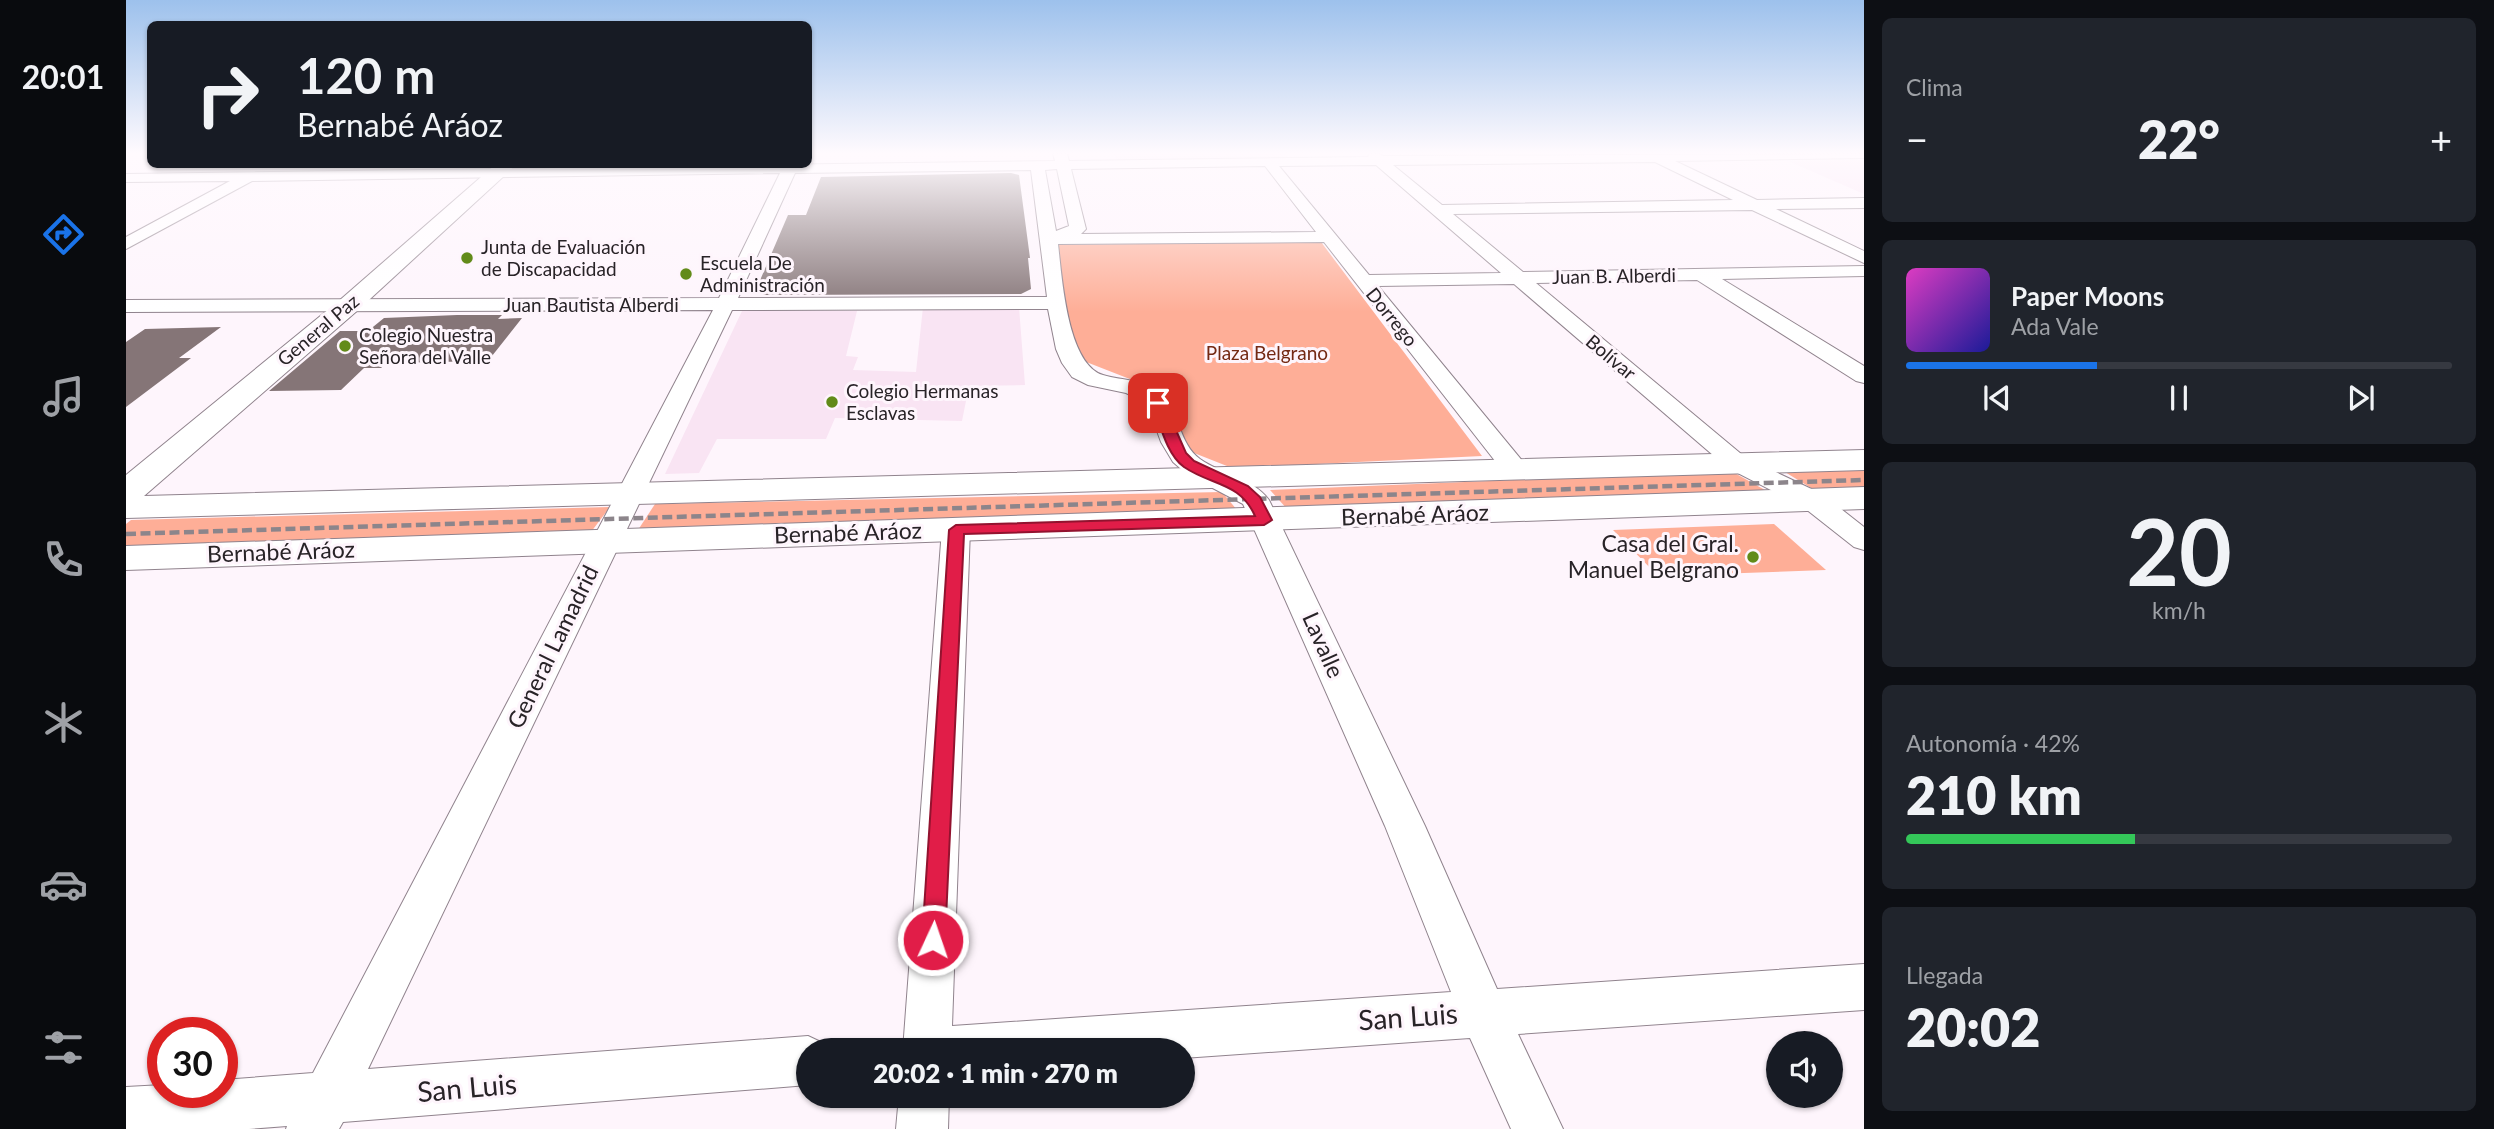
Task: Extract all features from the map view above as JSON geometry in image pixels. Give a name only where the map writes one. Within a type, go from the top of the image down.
[{"type":"street","points":[[126,244],[194,207]]},
{"type":"street","name":"General Paz","points":[[126,494],[460,207]]},
{"type":"street","name":"General Lamadrid","points":[[320,1114],[772,207]]},
{"type":"street","points":[[1049,239],[1078,229],[1073,207]]},
{"type":"street","name":"Dorrego","points":[[1303,207],[1515,469]]},
{"type":"street","name":"Bolívar","points":[[1433,207],[1737,463],[1812,499],[1864,541]]},
{"type":"street","points":[[1436,209],[1619,207]]},
{"type":"street","points":[[1757,207],[1864,258]]},
{"type":"street","points":[[1049,239],[1327,237]]},
{"type":"street","name":"Lavalle","points":[[1049,239],[1056,303],[1071,361],[1080,373],[1133,387],[1150,395],[1158,403],[1180,455],[1189,464],[1243,489],[1255,500],[1405,826],[1483,1012],[1537,1129]]},
{"type":"street","name":"Juan B. Alberdi","points":[[1363,281],[1864,271]]},
{"type":"street","points":[[1702,275],[1864,376]]},
{"type":"street","name":"Juan Bautista Alberdi","points":[[126,306],[1056,303]]},
{"type":"street","name":"Bernabé Aráoz","points":[[126,507],[1864,460]]},
{"type":"street","name":"Bernabé Aráoz","points":[[126,558],[1864,498]]},
{"type":"street","points":[[928,1038],[956,530]]},
{"type":"street","name":"San Luis","points":[[1120,1038],[1864,987]]},
{"type":"street","name":"San Luis","points":[[126,1113],[320,1114],[796,1062]]},
{"type":"street","points":[[922,1129],[923,1108]]},
{"type":"shaded area","name":"Colegio Hermanas Esclavas","points":[[923,307],[1019,307],[1025,385],[969,386],[962,421],[835,418],[826,439],[717,439],[699,473],[665,474],[742,311],[857,311],[846,356],[858,357],[853,370],[916,372]]},
{"type":"green space","name":"Plaza Belgrano","points":[[1321,242],[1482,456],[1232,468],[1189,451],[1163,392],[1076,358],[1054,245]]},
{"type":"green space","points":[[1864,468],[1864,490],[1816,491],[1780,469]]},
{"type":"green space","points":[[1731,471],[1765,490],[1288,510],[1270,490]]},
{"type":"green space","points":[[1222,492],[1237,510],[638,530],[655,504]]},
{"type":"green space","points":[[610,507],[591,532],[126,546],[126,524],[131,520]]},
{"type":"green space","points":[[1774,524],[1826,570],[1658,576],[1613,530]]},
{"type":"building","points":[[809,207],[1023,207],[1031,289],[1021,294],[766,295],[755,292],[788,215],[806,215]]},
{"type":"building","points":[[502,315],[498,319],[522,318],[488,361],[386,363],[381,368],[364,368],[341,390],[269,391],[340,331],[368,331],[384,318]]},
{"type":"building","points":[[221,327],[179,358],[191,358],[126,407],[126,342],[145,329]]},
{"type":"railway","points":[[126,534],[1864,480]]},
{"type":"place","name":"Junta de Evaluación de Discapacidad","points":[[467,258]]},
{"type":"place","name":"Escuela De Administración","points":[[686,274]]},
{"type":"place","name":"Colegio Nuestra Señora del Valle","points":[[345,346]]},
{"type":"place","name":"Colegio Hermanas Esclavas","points":[[832,402]]},
{"type":"place","name":"Casa del Gral. Manuel Belgrano","points":[[1753,557]]},
{"type":"route","points":[[933,940],[956,530],[1264,520],[1255,500],[1243,489],[1189,464],[1180,455],[1158,403]]}]
